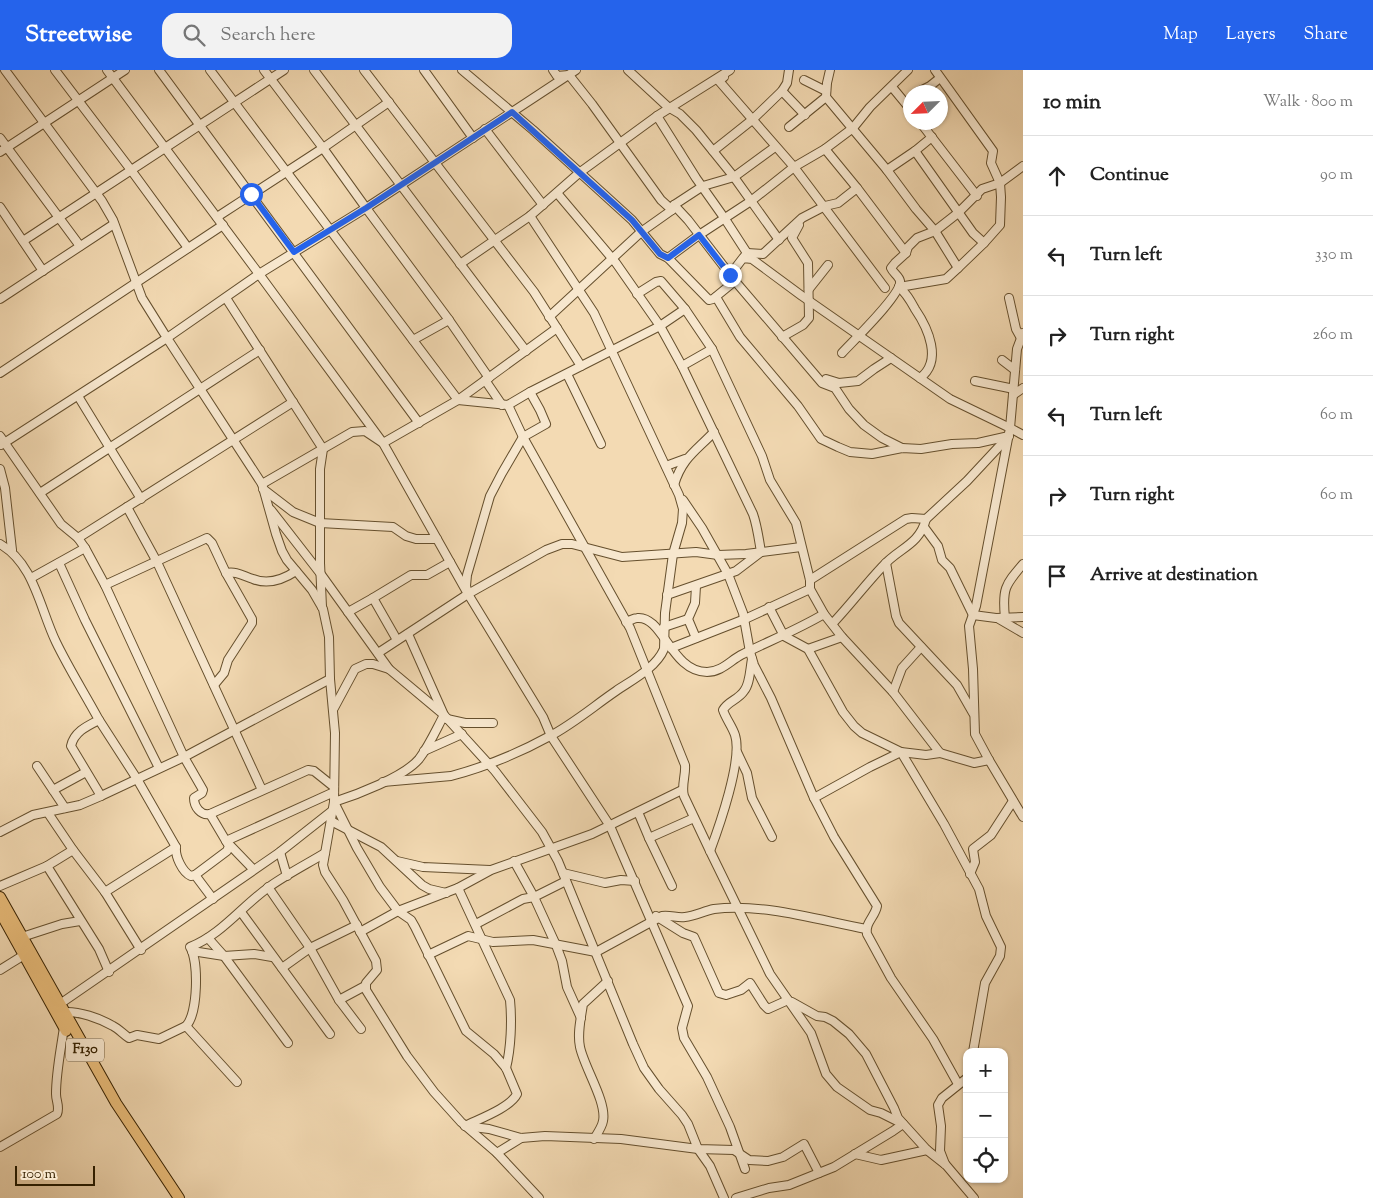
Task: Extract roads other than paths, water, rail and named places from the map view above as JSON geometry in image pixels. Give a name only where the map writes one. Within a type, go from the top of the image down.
[{"type":"main road","name":"F130","points":[[0,898],[59,1008],[64,1028],[111,1106],[172,1198]]},
{"type":"main road","name":"F130","points":[[0,912],[24,955],[59,1008],[116,1103],[179,1198]]},
{"type":"street","points":[[5,70],[96,193],[114,224],[142,298],[262,486],[282,551],[312,590],[322,609]]},
{"type":"street","points":[[55,70],[188,248]]},
{"type":"street","points":[[107,70],[260,274],[383,443],[468,594],[538,708],[551,736],[610,826],[688,1006],[682,1028],[684,1038],[707,1077],[745,1169]]},
{"type":"street","points":[[4,150],[125,70]]},
{"type":"street","points":[[159,70],[419,422]]},
{"type":"street","points":[[210,70],[458,400],[505,405],[581,366],[613,352],[660,326],[685,309]]},
{"type":"street","points":[[264,70],[449,320],[505,405],[523,437],[626,622],[685,765],[686,772],[682,790],[694,818],[770,974],[811,1033],[826,1074],[837,1087],[870,1110],[881,1113],[903,1124]]},
{"type":"street","points":[[23,241],[284,70]]},
{"type":"street","points":[[314,70],[526,351]]},
{"type":"street","points":[[364,70],[534,292],[581,366]]},
{"type":"street","points":[[424,70],[473,138]]},
{"type":"street","points":[[462,70],[512,112],[632,220],[660,254],[668,258],[709,300],[711,301],[716,297],[732,278],[745,255]]},
{"type":"street","points":[[552,70],[557,76],[569,75]]},
{"type":"street","points":[[2,444],[167,338],[294,252],[401,186],[576,70]]},
{"type":"street","points":[[628,70],[668,108],[680,114],[688,122],[734,177],[779,240]]},
{"type":"street","points":[[460,264],[530,216],[579,173],[619,143],[668,108],[730,70]]},
{"type":"street","points":[[730,70],[719,81],[794,167],[885,288]]},
{"type":"street","points":[[790,127],[826,94],[830,70]]},
{"type":"street","points":[[668,258],[751,201],[794,167],[853,128],[870,107],[908,70]]},
{"type":"street","points":[[899,287],[946,279],[1000,225],[1002,197],[1000,182],[991,163],[993,151],[935,70]]},
{"type":"street","points":[[713,151],[752,120],[782,91],[787,83],[787,72]]},
{"type":"street","points":[[569,75],[661,200],[673,208],[699,235],[732,278],[822,383],[835,388],[849,408],[864,424],[882,438],[902,448]]},
{"type":"street","points":[[931,85],[940,78]]},
{"type":"street","points":[[804,80],[826,94],[935,231],[958,268]]},
{"type":"street","points":[[892,87],[903,101]]},
{"type":"street","points":[[782,91],[805,115]]},
{"type":"street","points":[[216,217],[323,148],[389,102]]},
{"type":"street","points":[[657,116],[696,178],[725,219],[745,255],[955,402],[1009,432],[1023,435]]},
{"type":"street","points":[[486,130],[543,205]]},
{"type":"street","points":[[926,130],[977,196]]},
{"type":"street","points":[[887,170],[932,137]]},
{"type":"street","points":[[0,138],[4,150],[59,217],[80,246]]},
{"type":"street","points":[[549,317],[641,232],[703,186],[734,177],[775,147]]},
{"type":"street","points":[[825,148],[906,253]]},
{"type":"street","points":[[915,151],[973,233],[984,243]]},
{"type":"street","points":[[842,353],[888,305],[899,287],[899,278],[891,268],[906,253],[908,247],[917,238],[935,231],[958,213],[982,189],[1000,182],[1023,166]]},
{"type":"street","points":[[745,255],[763,254],[802,218],[825,206],[838,203],[857,188]]},
{"type":"street","points":[[557,193],[613,259],[660,326],[682,366],[753,514],[762,552]]},
{"type":"street","points":[[0,207],[43,271]]},
{"type":"street","points":[[530,216],[594,313],[679,495],[718,555],[728,574],[745,619],[751,656],[814,798],[834,837],[877,906],[877,910],[869,920],[866,929],[867,934],[892,978],[933,1039],[958,1084]]},
{"type":"street","points":[[0,224],[8,218]]},
{"type":"street","points":[[782,337],[809,318],[808,263],[792,238],[802,218]]},
{"type":"street","points":[[0,300],[114,224]]},
{"type":"street","points":[[0,373],[223,225]]},
{"type":"street","points":[[802,296],[828,266]]},
{"type":"street","points":[[637,294],[656,282],[661,281],[685,309],[712,349],[762,456],[770,480],[796,523],[810,580],[810,589],[824,614],[842,637],[893,692],[940,752],[967,762],[974,763],[989,760]]},
{"type":"street","points":[[899,287],[909,296],[924,321],[929,334],[931,365],[927,373],[920,378]]},
{"type":"street","points":[[716,297],[740,337],[789,394],[821,439],[850,452],[872,454],[902,448],[921,449],[952,444],[968,444],[1009,432]]},
{"type":"street","points":[[226,298],[323,449],[320,470],[320,573],[322,609],[329,637],[330,679],[334,708],[334,802],[323,865],[325,872],[343,900],[377,965],[377,970],[365,986],[339,1000]]},
{"type":"street","points":[[1009,298],[1016,329],[1022,335],[1015,370],[1009,432],[976,606],[969,626],[969,635],[977,738],[1023,817]]},
{"type":"street","points":[[413,340],[449,320]]},
{"type":"street","points":[[383,443],[458,400],[557,328]]},
{"type":"street","points":[[682,366],[712,349]]},
{"type":"street","points":[[40,493],[260,350]]},
{"type":"street","points":[[816,376],[839,383],[858,382],[891,358]]},
{"type":"street","points":[[1002,360],[1015,370]]},
{"type":"street","points":[[566,374],[602,444]]},
{"type":"street","points":[[976,381],[1013,392],[1023,388]]},
{"type":"street","points":[[468,594],[466,586],[467,574],[490,496],[523,437],[546,424],[530,392]]},
{"type":"street","points":[[78,396],[141,498]]},
{"type":"street","points":[[78,538],[293,402]]},
{"type":"street","points":[[262,486],[352,432],[365,431],[383,443]]},
{"type":"street","points":[[674,485],[685,459],[714,432]]},
{"type":"street","points":[[833,624],[886,562],[918,538],[925,523],[967,480],[1009,432]]},
{"type":"street","points":[[0,436],[2,444],[62,524],[78,538],[105,585],[184,757],[203,790],[202,793],[194,798],[200,813],[210,814],[308,770],[314,770],[334,789]]},
{"type":"street","points":[[666,466],[685,459]]},
{"type":"street","points":[[0,469],[5,488],[12,550],[31,578],[56,642],[99,720],[137,779],[176,846],[176,853],[186,873],[191,876],[227,851],[229,846],[210,814]]},
{"type":"street","points":[[262,486],[293,512],[320,523],[394,526],[406,536],[416,539],[437,539]]},
{"type":"street","points":[[383,782],[451,776],[488,764],[551,736],[647,670],[662,654],[672,554],[682,524],[683,509],[679,495]]},
{"type":"street","points":[[268,505],[389,669],[462,734],[542,832],[564,877],[644,1068],[688,1124],[698,1149],[710,1166],[724,1198]]},
{"type":"street","points":[[127,507],[157,562],[262,790]]},
{"type":"street","points":[[810,580],[906,519],[912,518],[925,523],[938,546],[942,560],[950,568],[973,615]]},
{"type":"street","points":[[105,585],[206,538],[212,543],[226,573],[252,618],[252,623],[228,660],[224,673],[214,686]]},
{"type":"street","points":[[0,544],[12,550]]},
{"type":"street","points":[[378,653],[468,594],[546,550],[562,544],[572,544],[622,557],[704,552],[718,555],[746,554],[801,547]]},
{"type":"street","points":[[31,578],[60,564],[85,548]]},
{"type":"street","points":[[667,595],[736,571],[762,552]]},
{"type":"street","points":[[348,612],[411,575],[427,575],[450,562]]},
{"type":"street","points":[[886,562],[899,623],[957,685],[974,715]]},
{"type":"street","points":[[60,564],[92,636],[159,768]]},
{"type":"street","points":[[1005,618],[1004,602],[1007,584],[1023,564]]},
{"type":"street","points":[[226,573],[240,573],[260,582],[287,577],[296,571]]},
{"type":"street","points":[[696,586],[695,603],[688,619],[696,638]]},
{"type":"street","points":[[671,648],[745,619],[810,589]]},
{"type":"street","points":[[372,598],[397,640]]},
{"type":"street","points":[[976,606],[986,616]]},
{"type":"street","points":[[770,607],[784,636],[808,649],[843,712],[862,733],[901,752],[926,755],[940,752]]},
{"type":"street","points":[[626,622],[642,618],[653,624],[685,665],[694,670],[707,672],[724,667],[740,656],[751,656],[824,614]]},
{"type":"street","points":[[973,615],[996,618],[1023,617]]},
{"type":"street","points":[[996,618],[1023,633]]},
{"type":"street","points":[[664,627],[688,619]]},
{"type":"street","points":[[408,634],[445,717],[465,723],[493,723]]},
{"type":"street","points":[[808,649],[842,637]]},
{"type":"street","points":[[893,692],[902,668],[921,648]]},
{"type":"street","points":[[710,851],[720,825],[735,768],[737,752],[735,736],[723,710],[726,704],[746,690],[751,656]]},
{"type":"street","points":[[334,708],[355,669],[366,664],[389,669]]},
{"type":"street","points":[[0,832],[33,815],[80,804],[137,779],[184,757],[330,679]]},
{"type":"street","points":[[334,802],[363,793],[408,768],[418,760],[445,717]]},
{"type":"street","points":[[99,720],[86,727],[72,741],[71,746],[100,796]]},
{"type":"street","points":[[424,751],[462,734]]},
{"type":"street","points":[[737,752],[747,773],[752,798],[772,836]]},
{"type":"street","points":[[814,798],[901,752]]},
{"type":"street","points":[[901,752],[944,824],[978,889],[986,916],[1001,947],[1000,956],[985,983],[973,1048]]},
{"type":"street","points":[[37,766],[65,808]]},
{"type":"street","points":[[53,790],[86,772]]},
{"type":"street","points":[[226,842],[334,789]]},
{"type":"street","points":[[282,968],[310,948],[458,888],[491,870],[592,834],[682,790]]},
{"type":"street","points":[[970,874],[975,862],[973,849],[991,835],[1013,801]]},
{"type":"street","points":[[334,802],[361,856],[380,887],[398,911],[411,920],[466,1031],[494,1054],[506,1068],[517,1094],[514,1099],[500,1109],[465,1126]]},
{"type":"street","points":[[59,1008],[280,852],[332,811]]},
{"type":"street","points":[[638,812],[672,886]]},
{"type":"street","points":[[48,813],[105,892],[140,950]]},
{"type":"street","points":[[649,838],[694,818]]},
{"type":"street","points":[[331,821],[381,847],[422,885],[429,889],[446,893]]},
{"type":"street","points":[[226,842],[254,869]]},
{"type":"street","points":[[105,892],[176,846]]},
{"type":"street","points":[[0,886],[47,866],[73,850]]},
{"type":"street","points":[[280,852],[288,876]]},
{"type":"street","points":[[59,1008],[113,1026],[129,1038],[137,1035],[159,1039],[186,1026],[193,1012],[196,977],[196,962],[190,947],[208,938],[268,888],[325,853]]},
{"type":"street","points":[[398,861],[423,867],[491,870]]},
{"type":"street","points":[[514,861],[534,897],[556,945],[562,960],[567,987],[581,1018]]},
{"type":"street","points":[[47,866],[103,957],[109,972]]},
{"type":"street","points":[[195,875],[213,899]]},
{"type":"street","points":[[476,924],[523,899],[534,897],[564,877],[605,883],[621,880],[635,882]]},
{"type":"street","points":[[268,888],[310,948],[339,1000],[361,1029]]},
{"type":"street","points":[[458,888],[484,940],[510,1000],[512,1015],[510,1053],[506,1068]]},
{"type":"street","points":[[428,954],[468,936],[493,942],[534,940],[596,952],[659,918],[671,914],[681,918],[713,910],[738,909],[788,913],[866,929]]},
{"type":"street","points":[[647,911],[683,933],[694,937],[719,993],[726,995],[741,990],[750,983],[768,1009],[788,1000]]},
{"type":"street","points":[[241,912],[330,1034]]},
{"type":"street","points":[[22,937],[62,924],[80,921]]},
{"type":"street","points":[[208,938],[224,956],[288,1043]]},
{"type":"street","points":[[192,951],[224,956],[248,954],[272,956]]},
{"type":"street","points":[[0,970],[24,955]]},
{"type":"street","points":[[594,1139],[603,1122],[603,1117],[598,1093],[580,1047],[579,1036],[583,1004],[608,981]]},
{"type":"street","points":[[365,986],[407,1056],[434,1092],[465,1126],[496,1153],[539,1198]]},
{"type":"street","points":[[788,1000],[817,1016],[826,1017],[849,1034],[866,1054],[898,1118],[927,1150],[946,1165],[974,1198]]},
{"type":"street","points":[[186,1026],[237,1082]]},
{"type":"street","points":[[0,1147],[57,1114],[59,1110],[56,1096],[64,1028]]},
{"type":"street","points":[[946,1165],[940,1151],[942,1126],[938,1105],[942,1098],[963,1081]]},
{"type":"street","points":[[736,1198],[769,1188],[788,1185],[834,1167],[893,1132],[903,1124]]},
{"type":"street","points":[[465,1126],[489,1129],[521,1138],[545,1136],[620,1139],[698,1149],[734,1150],[749,1160],[768,1161],[783,1157],[804,1144],[820,1173]]},
{"type":"street","points":[[496,1153],[521,1138]]},
{"type":"street","points":[[855,1154],[881,1160],[927,1150]]}]
